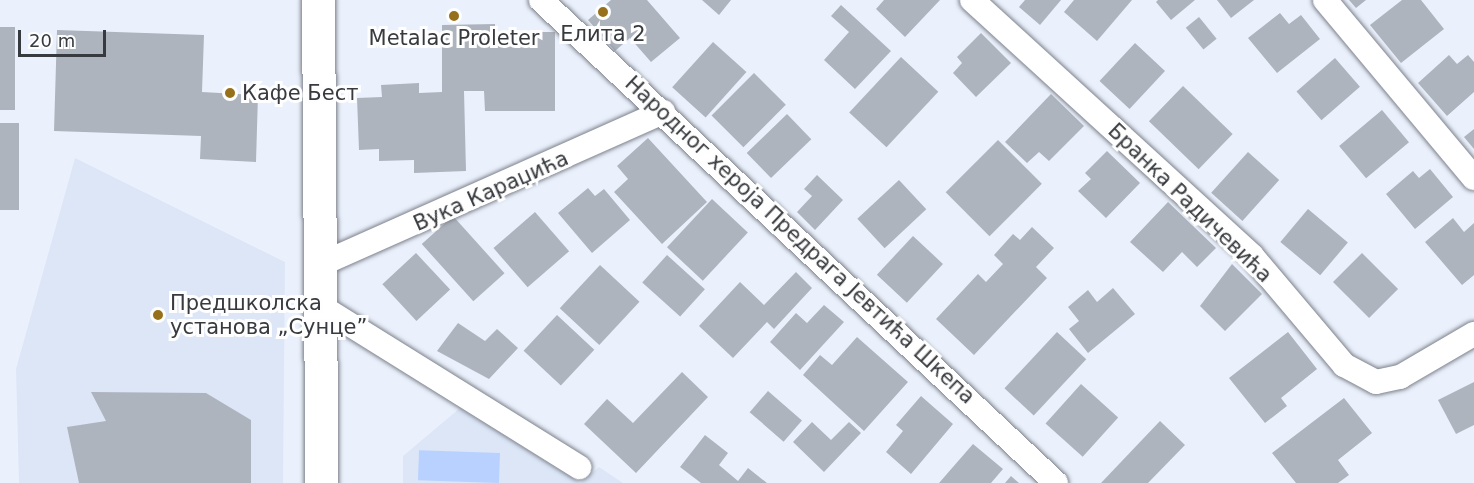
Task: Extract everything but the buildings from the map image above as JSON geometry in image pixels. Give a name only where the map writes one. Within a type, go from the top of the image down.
[{"type":"street","points":[[318,0],[317,304],[321,483]]},
{"type":"street","name":"Народног хероја Предрага Јевтића Шкепа","points":[[541,0],[1056,483]]},
{"type":"street","name":"Бранка Радичевића","points":[[972,0],[1252,256],[1344,365],[1376,382],[1400,377],[1474,334]]},
{"type":"street","points":[[1325,0],[1474,178]]},
{"type":"street","name":"Вука Караџића","points":[[317,266],[663,112]]},
{"type":"street","points":[[317,304],[579,467]]},
{"type":"shaded area","name":"Предшколска установа „Сунце”","points":[[75,158],[285,262],[283,483],[19,483],[16,369]]},
{"type":"shaded area","points":[[460,408],[580,483],[403,483],[403,456]]},
{"type":"shaded area","points":[[419,450],[500,453],[499,483],[418,480]]},
{"type":"shaded area","points":[[599,467],[623,483],[580,483]]},
{"type":"place","name":"Елита 2","points":[[603,12]]},
{"type":"place","name":"Metalac Proleter","points":[[454,16]]},
{"type":"place","name":"Кафе Бест","points":[[230,93]]},
{"type":"place","name":"Предшколска установа „Сунце”","points":[[158,315]]}]
